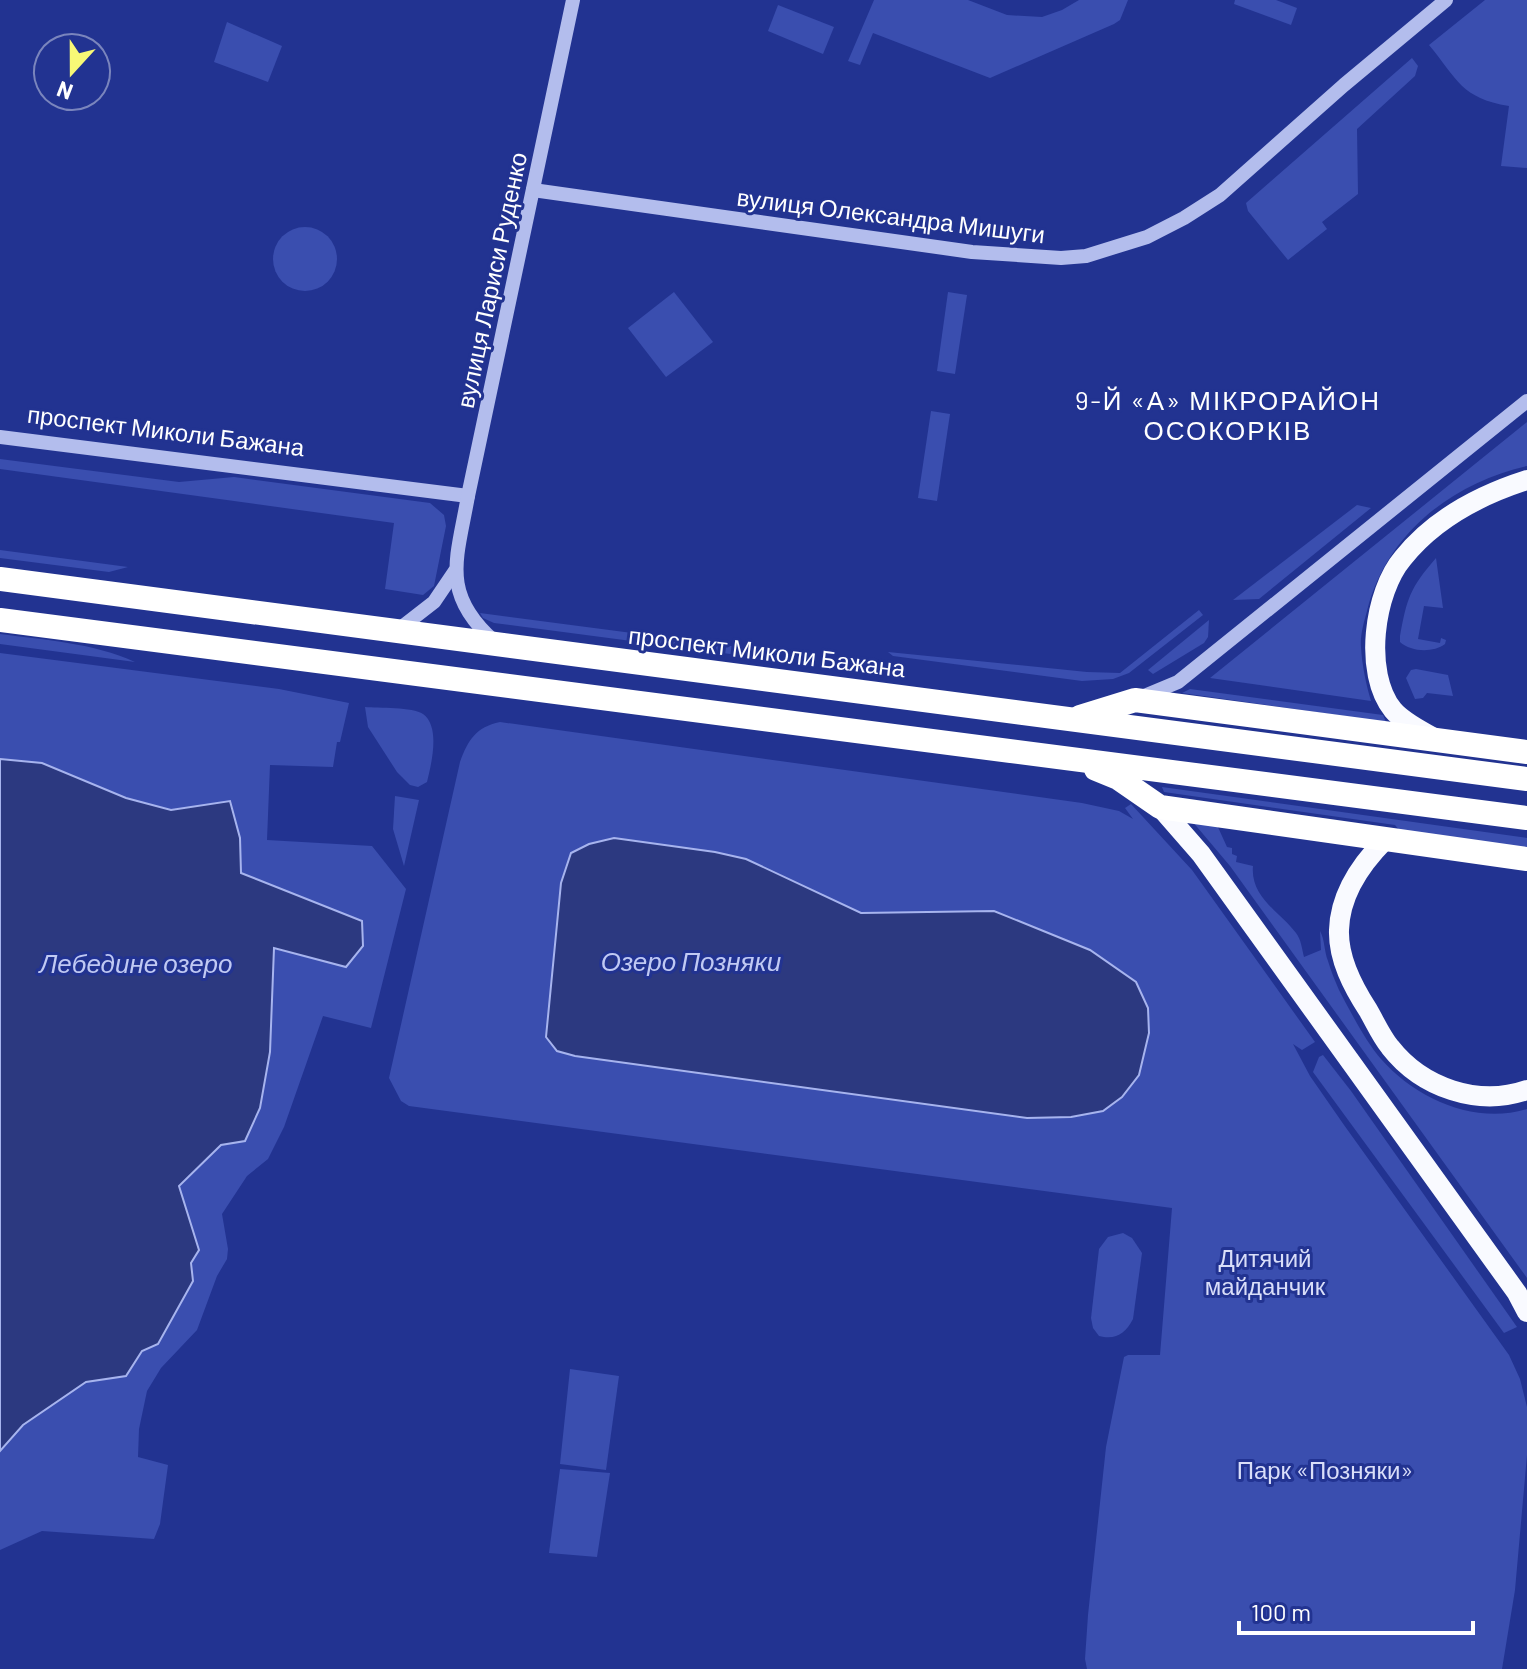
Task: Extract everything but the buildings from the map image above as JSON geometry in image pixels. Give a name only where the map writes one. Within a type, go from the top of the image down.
[{"type":"highway","name":"проспект Миколи Бажана","points":[[0,579],[1527,779]]},
{"type":"highway","points":[[0,620],[1527,818]]},
{"type":"highway","points":[[1070,720],[1135,700],[1527,752]]},
{"type":"highway","points":[[1069,758],[1118,778],[1160,807],[1527,859]]},
{"type":"main road","points":[[1441,741],[1412,726],[1393,710],[1380,686],[1375,647],[1379,611],[1388,583],[1401,559],[1430,530],[1476,499],[1527,480]]},
{"type":"main road","points":[[1160,807],[1211,867],[1517,1293],[1527,1312]]},
{"type":"main road","points":[[1385,840],[1349,886],[1341,908],[1338,932],[1343,959],[1355,989],[1390,1047],[1411,1068],[1437,1084],[1485,1098],[1509,1096],[1527,1090]]},
{"type":"street","name":"вулиця Лариси Руденко","points":[[497,644],[470,618],[458,591],[455,570],[573,0]]},
{"type":"street","name":"вулиця Олександра Мишуги","points":[[533,190],[972,252],[1061,258],[1086,256],[1131,243],[1164,229],[1220,195],[1446,0]]},
{"type":"street","points":[[1135,700],[1178,682],[1527,401]]},
{"type":"street","name":"проспект Миколи Бажана","points":[[0,437],[468,496]]},
{"type":"street","name":"вулиця Лариси Руденко","points":[[397,631],[434,602],[455,570]]},
{"type":"green space","points":[[874,0],[968,0],[1007,15],[1042,17],[1079,0],[1128,0],[1120,20],[1114,24],[990,78],[873,33],[860,65],[848,61]]},
{"type":"green space","points":[[1235,0],[1276,0],[1297,8],[1291,25],[1234,4]]},
{"type":"green space","points":[[1485,0],[1527,0],[1527,168],[1501,166],[1509,106],[1480,98],[1462,86],[1429,45]]},
{"type":"green space","points":[[778,5],[834,27],[823,54],[768,31]]},
{"type":"green space","points":[[227,22],[282,46],[268,82],[214,62]]},
{"type":"green space","points":[[1412,58],[1418,66],[1415,76],[1357,129],[1358,194],[1322,222],[1327,229],[1288,260],[1248,211],[1246,203]]},
{"type":"green space","points":[[299,227],[311,227],[328,236],[335,247],[335,271],[328,282],[311,291],[299,291],[287,286],[278,277],[273,265],[273,253],[278,241],[287,232]]},
{"type":"green space","points":[[674,292],[713,342],[666,377],[628,328]]},
{"type":"green space","points":[[948,292],[967,295],[955,374],[937,371]]},
{"type":"green space","points":[[931,411],[950,414],[937,501],[918,498]]},
{"type":"green space","points":[[1527,422],[1527,466],[1499,474],[1448,499],[1406,536],[1389,558],[1376,583],[1362,633],[1362,661],[1371,701],[1210,678]]},
{"type":"green space","points":[[0,459],[179,482],[234,477],[430,503],[444,515],[446,526],[434,586],[423,595],[385,589],[394,523],[0,469]]},
{"type":"green space","points":[[1357,505],[1371,508],[1259,599],[1233,600]]},
{"type":"green space","points":[[0,550],[128,567],[109,572],[0,558]]},
{"type":"green space","points":[[1436,558],[1443,608],[1424,606],[1418,639],[1440,643],[1441,638],[1446,640],[1445,644],[1434,649],[1416,649],[1400,642],[1402,623],[1415,586]]},
{"type":"green space","points":[[1199,610],[1203,615],[1129,673],[1113,679],[1082,681],[893,656],[888,652],[1120,673]]},
{"type":"green space","points":[[480,613],[785,653],[753,657],[494,623]]},
{"type":"green space","points":[[1209,620],[1208,637],[1204,643],[1153,674],[1148,670]]},
{"type":"green space","points":[[0,634],[86,646],[135,662],[0,644]]},
{"type":"green space","name":"Лебедине озеро","points":[[0,653],[279,689],[349,703],[333,767],[270,765],[267,840],[372,846],[406,889],[371,1028],[323,1016],[284,1127],[268,1159],[247,1176],[222,1214],[227,1259],[217,1276],[197,1330],[161,1368],[147,1391],[139,1429],[138,1457],[168,1465],[160,1524],[154,1539],[42,1531],[0,1550]]},
{"type":"green space","points":[[1411,670],[1448,675],[1453,696],[1427,693],[1423,698],[1415,699],[1406,678]]},
{"type":"green space","points":[[1190,689],[1383,715],[1386,722],[1182,693]]},
{"type":"green space","points":[[365,707],[412,710],[429,720],[433,746],[427,782],[418,787],[410,785],[397,772],[368,727]]},
{"type":"green space","name":"Парк «Позняки»","points":[[500,722],[1082,803],[1119,811],[1133,819],[1125,808],[1131,804],[1192,870],[1315,1042],[1302,1050],[1293,1044],[1310,1076],[1344,1125],[1509,1355],[1520,1379],[1527,1407],[1527,1455],[1515,1590],[1502,1669],[1087,1669],[1088,1615],[1106,1447],[1124,1357],[1160,1355],[1172,1208],[409,1106],[401,1101],[389,1078],[460,762],[474,736],[485,727]]},
{"type":"green space","points":[[1162,787],[1527,838],[1527,849],[1401,832],[1395,825],[1164,792]]},
{"type":"green space","points":[[395,796],[419,800],[404,866],[393,829]]},
{"type":"green space","points":[[1192,821],[1217,825],[1227,847],[1232,848],[1232,854],[1237,856],[1236,862],[1253,866],[1256,887],[1298,935],[1304,957],[1321,950],[1320,931],[1330,968],[1343,998],[1370,1044],[1395,1073],[1429,1097],[1467,1111],[1487,1114],[1527,1109],[1527,1278],[1230,866]]},
{"type":"green space","points":[[1323,1055],[1517,1327],[1504,1333],[1313,1072],[1319,1057]]},
{"type":"green space","points":[[1123,1233],[1132,1238],[1142,1253],[1133,1319],[1119,1335],[1099,1336],[1091,1318],[1099,1249],[1108,1237]]},
{"type":"green space","points":[[570,1369],[619,1376],[606,1470],[560,1464]]},
{"type":"green space","points":[[560,1469],[610,1473],[597,1557],[549,1553]]},
{"type":"water","name":"Лебедине озеро","points":[[0,759],[42,763],[126,798],[171,810],[230,801],[240,838],[241,873],[362,921],[363,946],[346,967],[274,948],[270,1052],[260,1108],[245,1141],[221,1145],[179,1186],[199,1250],[191,1263],[193,1281],[158,1344],[142,1351],[126,1376],[86,1382],[23,1425],[0,1451]]},
{"type":"water","name":"Озеро Позняки","points":[[614,838],[746,859],[861,913],[994,911],[1090,950],[1136,982],[1148,1008],[1149,1033],[1139,1075],[1122,1097],[1103,1111],[1071,1117],[1027,1118],[575,1056],[557,1051],[546,1037],[561,883],[571,853],[589,844]]},
{"type":"district","name":"9-Й «А» МІКРОРАЙОН ОСОКОРКІВ","points":[[1228,414]]},
{"type":"park label","name":"Дитячий майданчик","points":[[1265,1271]]}]
